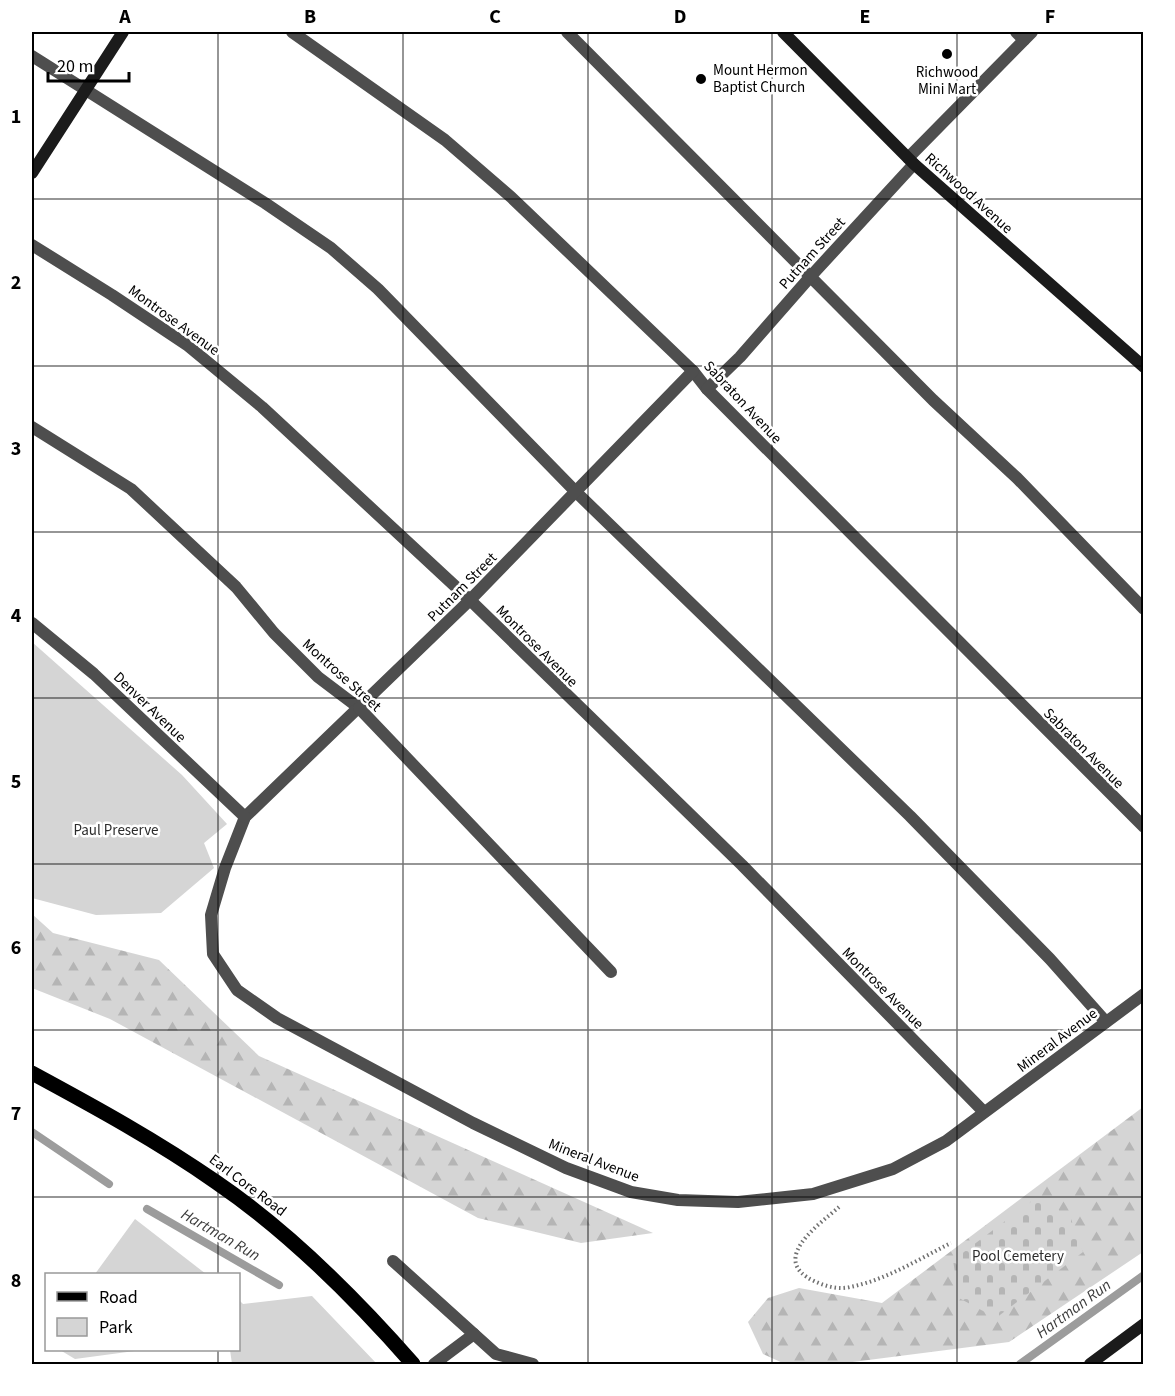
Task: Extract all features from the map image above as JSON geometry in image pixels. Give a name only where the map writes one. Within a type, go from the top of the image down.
[{"type":"main road","name":"Earl Core Road","points":[[32,1073],[133,1127],[218,1183],[302,1250],[383,1330],[413,1365]]},
{"type":"street","points":[[32,173],[123,32]]},
{"type":"street","name":"Sabraton Avenue","points":[[292,32],[445,140],[511,197],[693,371],[707,389],[1143,827]]},
{"type":"street","points":[[567,32],[933,400],[1017,478],[1143,609]]},
{"type":"street","name":"Richwood Avenue","points":[[783,32],[911,161],[1143,367]]},
{"type":"street","name":"Putnam Street","points":[[707,389],[740,357],[1024,34]]},
{"type":"street","points":[[32,56],[265,203],[331,248],[378,289],[576,492],[910,816],[1050,959],[1106,1022]]},
{"type":"street","name":"Montrose Avenue","points":[[32,245],[187,345],[262,407],[470,600],[742,866],[984,1112]]},
{"type":"street","name":"Putnam Street","points":[[245,817],[470,600],[693,371]]},
{"type":"street","name":"Montrose Street","points":[[32,427],[131,489],[236,587],[274,633],[318,677],[359,708],[611,972]]},
{"type":"street","name":"Denver Avenue","points":[[32,623],[94,674],[245,817]]},
{"type":"street","name":"Mineral Avenue","points":[[245,817],[225,868],[211,915],[213,954],[237,990],[278,1018],[473,1123],[566,1168],[631,1192],[678,1200],[738,1202],[813,1194],[893,1169],[946,1141],[1143,994]]},
{"type":"street","points":[[393,1261],[496,1354],[533,1365]]},
{"type":"street","points":[[1090,1365],[1143,1324]]},
{"type":"street","points":[[434,1365],[474,1334]]},
{"type":"path","points":[[844,1203],[819,1224],[796,1251],[794,1262],[797,1269],[821,1284],[835,1288],[848,1288],[878,1278],[951,1243]]},
{"type":"green space","name":"Paul Preserve","points":[[32,642],[182,775],[227,824],[204,843],[214,868],[161,913],[96,915],[32,898]]},
{"type":"green space","points":[[32,914],[53,933],[159,960],[259,1056],[653,1233],[581,1243],[478,1218],[110,1019],[32,988]]},
{"type":"green space","points":[[1143,1107],[1143,1252],[1009,1342],[837,1364],[785,1364],[763,1354],[748,1322],[768,1298],[799,1288],[882,1303]]},
{"type":"green space","name":"Pool Cemetery","points":[[1040,1195],[1071,1219],[1083,1252],[996,1318],[959,1298],[953,1260]]},
{"type":"green space","points":[[135,1219],[205,1273],[96,1273]]},
{"type":"green space","points":[[312,1296],[377,1364],[232,1364],[230,1351],[240,1351],[240,1301],[243,1304]]},
{"type":"green space","points":[[62,1351],[135,1351],[75,1359]]},
{"type":"waterway","name":"Hartman Run","points":[[32,1132],[109,1184]]},
{"type":"waterway","name":"Hartman Run","points":[[147,1209],[279,1285]]},
{"type":"waterway","name":"Hartman Run","points":[[1020,1364],[1144,1275]]},
{"type":"place","name":"Richwood Mini Mart","points":[[947,54]]},
{"type":"place","name":"Mount Hermon Baptist Church","points":[[701,79]]}]
